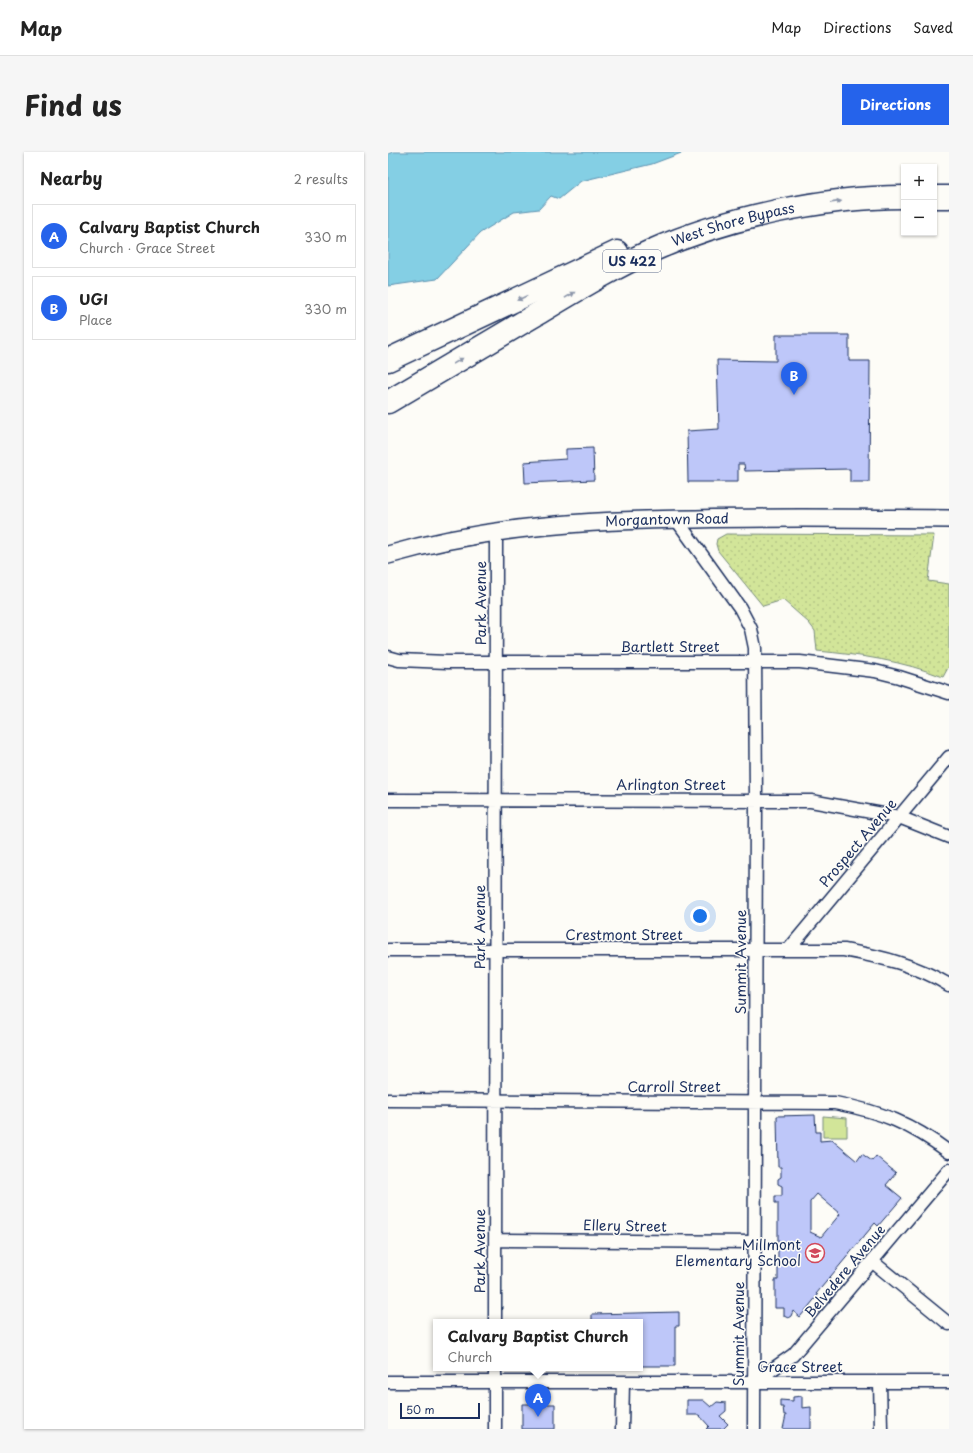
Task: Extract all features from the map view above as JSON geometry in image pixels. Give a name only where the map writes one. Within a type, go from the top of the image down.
[{"type":"highway","name":"West Shore Bypass","points":[[388,360],[628,247],[704,218],[778,199],[828,189],[901,183]]},
{"type":"highway","points":[[937,183],[949,183]]},
{"type":"highway","name":"West Shore Bypass","points":[[388,400],[433,376],[598,278],[651,251],[729,223],[784,210],[868,198],[901,197]]},
{"type":"highway","points":[[937,197],[949,197]]},
{"type":"highway","points":[[388,364],[427,342]]},
{"type":"main road","name":"Morgantown Road","points":[[388,555],[438,542],[496,532],[585,522],[676,519],[949,519]]},
{"type":"street","name":"Summit Avenue","points":[[676,519],[746,618],[755,648],[754,1429]]},
{"type":"street","name":"Park Avenue","points":[[495,1319],[496,532]]},
{"type":"street","name":"Bartlett Street","points":[[388,657],[407,660],[495,662],[807,663],[875,671],[949,693]]},
{"type":"street","name":"Prospect Avenue","points":[[789,949],[949,757]]},
{"type":"street","name":"Arlington Street","points":[[388,800],[811,801],[899,818],[949,837]]},
{"type":"street","name":"Crestmont Street","points":[[388,950],[844,950],[892,959],[917,968],[949,985]]},
{"type":"street","name":"Carroll Street","points":[[388,1100],[835,1103],[865,1108],[902,1122],[933,1140],[949,1152]]},
{"type":"street","name":"Belvedere Avenue","points":[[754,1382],[792,1355],[873,1262],[949,1170]]},
{"type":"street","name":"Ellery Street","points":[[495,1240],[566,1239],[754,1242]]},
{"type":"street","points":[[873,1262],[949,1324]]},
{"type":"street","points":[[495,1371],[495,1429]]},
{"type":"street","name":"Grace Street","points":[[388,1382],[949,1382]]},
{"type":"street","points":[[622,1429],[623,1382]]},
{"type":"street","points":[[880,1382],[881,1429]]},
{"type":"green space","points":[[726,534],[934,535],[928,581],[949,584],[949,666],[943,677],[928,671],[897,663],[850,654],[817,651],[815,631],[809,623],[783,600],[763,606],[718,551],[716,544],[717,539]]},
{"type":"green space","points":[[823,1116],[847,1118],[847,1137],[823,1137]]},
{"type":"water","points":[[393,152],[684,152],[652,164],[581,181],[559,199],[551,196],[539,209],[514,212],[480,233],[437,279],[388,286],[388,154]]},
{"type":"building","points":[[776,335],[849,335],[849,361],[870,361],[869,482],[850,482],[850,469],[745,471],[744,464],[738,464],[738,482],[688,482],[687,431],[719,429],[717,360],[776,361]]},
{"type":"building","points":[[593,448],[594,480],[525,483],[524,462],[566,459],[566,449]]},
{"type":"building","name":"Millmont Elementary School","points":[[815,1115],[816,1132],[820,1132],[820,1141],[832,1140],[857,1161],[862,1154],[872,1161],[876,1156],[896,1173],[886,1185],[902,1198],[878,1226],[875,1223],[816,1294],[818,1295],[800,1317],[793,1311],[791,1316],[788,1318],[784,1316],[784,1308],[775,1308],[775,1280],[778,1280],[778,1203],[775,1203],[775,1196],[782,1196],[782,1186],[778,1184],[778,1179],[781,1177],[781,1167],[778,1167],[777,1116]],"holes":[[[817,1194],[840,1214],[821,1237],[810,1232],[810,1202]]]},
{"type":"building","points":[[679,1312],[679,1326],[675,1326],[675,1366],[643,1366],[643,1319],[592,1319],[592,1314]]},
{"type":"building","points":[[802,1396],[802,1408],[811,1407],[811,1429],[783,1429],[786,1415],[784,1415],[783,1407],[780,1407],[780,1400],[793,1401],[793,1397]]},
{"type":"building","points":[[687,1400],[703,1400],[711,1407],[717,1402],[726,1403],[726,1411],[720,1416],[728,1424],[723,1429],[706,1429],[709,1426],[699,1415],[687,1415]]},
{"type":"building","points":[[522,1404],[555,1404],[555,1429],[522,1429]]},
{"type":"place","name":"UGI","points":[[794,395]]},
{"type":"place","name":"Millmont Elementary School","points":[[815,1253]]},
{"type":"place","name":"Calvary Baptist Church","points":[[538,1417]]}]
